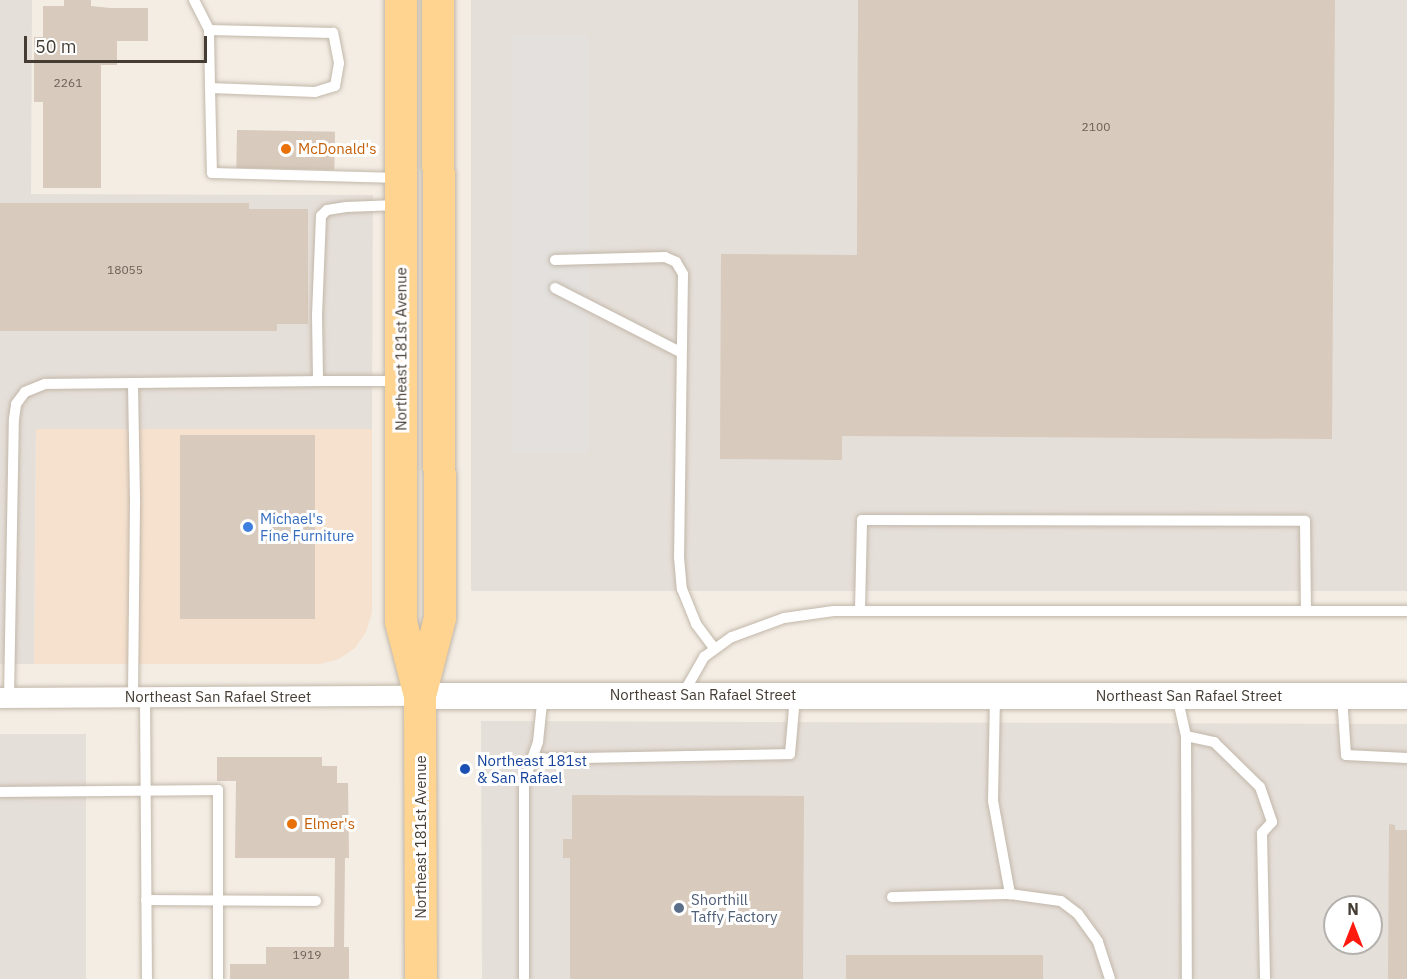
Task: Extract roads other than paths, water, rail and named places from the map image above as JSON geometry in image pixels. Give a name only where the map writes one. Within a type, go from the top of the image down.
[{"type":"main road","name":"Northeast 181st Avenue","points":[[401,0],[401,622],[420,696],[421,979]]},
{"type":"main road","points":[[421,0],[422,41],[438,82]]},
{"type":"main road","name":"Northeast 181st Avenue","points":[[420,696],[440,618],[438,0]]},
{"type":"street","name":"Northeast San Rafael Street","points":[[5,698],[543,694],[1407,696]]},
{"type":"lane","points":[[194,0],[209,30],[212,173],[401,192]]},
{"type":"lane","points":[[209,30],[333,33],[339,63],[335,86],[315,92],[210,88]]},
{"type":"lane","points":[[318,381],[317,315],[321,216],[327,210],[401,192]]},
{"type":"lane","points":[[555,260],[665,257],[676,262],[683,274],[680,352],[679,557],[682,589],[696,624],[714,648]]},
{"type":"lane","points":[[555,288],[680,352]]},
{"type":"lane","points":[[5,698],[14,419],[16,404],[25,392],[45,384],[401,381]]},
{"type":"lane","points":[[133,384],[139,697],[145,792],[147,979]]},
{"type":"lane","points":[[860,610],[862,520],[898,520],[1305,521],[1306,611]]},
{"type":"lane","points":[[683,695],[704,657],[714,648],[732,637],[784,618],[860,610],[1407,611]]},
{"type":"lane","points":[[524,979],[524,782],[538,742],[543,694]]},
{"type":"lane","points":[[533,759],[790,754],[796,695]]},
{"type":"lane","points":[[995,695],[993,801],[1010,894]]},
{"type":"lane","points":[[1177,696],[1186,736],[1187,979]]},
{"type":"lane","points":[[1342,696],[1346,755],[1407,758]]},
{"type":"lane","points":[[1186,736],[1214,742],[1260,787],[1272,822],[1262,833],[1265,979]]},
{"type":"lane","points":[[0,792],[218,790],[218,979]]},
{"type":"lane","points":[[892,897],[1010,894],[1061,901],[1078,914],[1098,942],[1110,979]]},
{"type":"lane","points":[[146,900],[316,901]]},
{"type":"place","name":"McDonald's","points":[[286,149]]},
{"type":"place","name":"Michael's Fine Furniture","points":[[248,527]]},
{"type":"place","name":"Northeast 181st & San Rafael","points":[[465,769]]},
{"type":"place","name":"Elmer's","points":[[292,824]]},
{"type":"place","name":"Shorthill Taffy Factory","points":[[679,908]]}]
